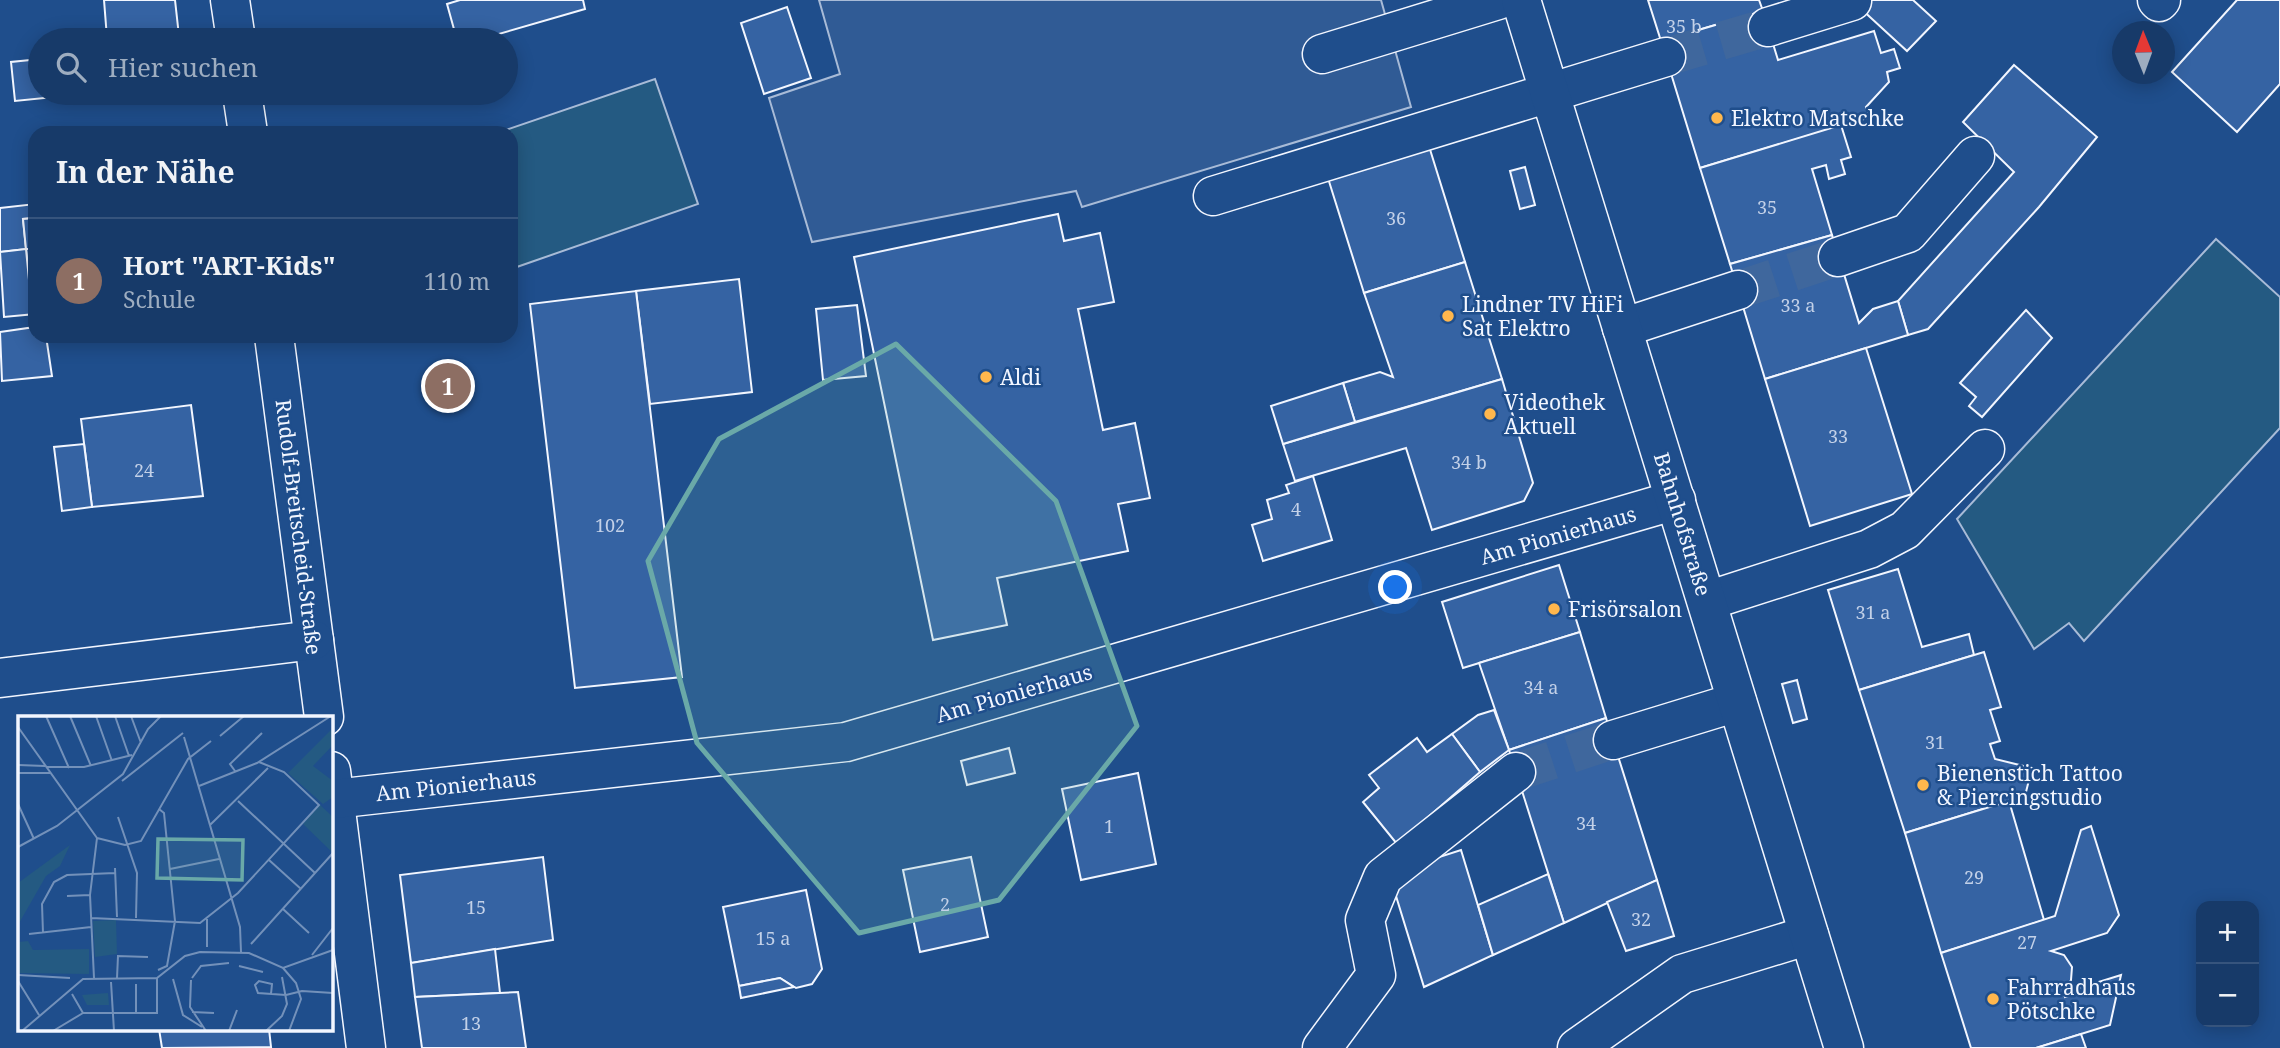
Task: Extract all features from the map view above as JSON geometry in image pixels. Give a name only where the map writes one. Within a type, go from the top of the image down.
[{"type":"street","points":[[230,0],[234,28]]},
{"type":"street","points":[[1322,54],[1497,0]]},
{"type":"street","name":"Bahnhofstraße","points":[[1521,0],[1844,1048]]},
{"type":"street","points":[[1768,27],[1852,1]]},
{"type":"street","points":[[1213,196],[1666,57]]},
{"type":"street","points":[[244,105],[247,126]]},
{"type":"street","points":[[1838,257],[1908,233],[1975,156]]},
{"type":"street","points":[[1622,328],[1738,290]]},
{"type":"street","name":"Rudolf-Breitscheid-Straße","points":[[275,343],[324,716]]},
{"type":"street","points":[[1707,601],[1869,548],[1905,530],[1985,449]]},
{"type":"street","name":"Am Pionierhaus","points":[[333,785],[846,742],[1676,500]]},
{"type":"street","points":[[0,678],[313,640]]},
{"type":"street","points":[[1613,740],[1737,702]]},
{"type":"street","points":[[1322,1048],[1376,975],[1365,920],[1383,877],[1516,772]]},
{"type":"street","points":[[333,785],[366,1048]]},
{"type":"street","points":[[1573,1047],[1682,974],[1809,935]]},
{"type":"highlighted area","points":[[896,344],[1056,501],[1137,726],[999,900],[859,933],[697,743],[648,561],[719,439]]},
{"type":"shaded area","points":[[819,0],[1381,0],[1411,107],[1082,207],[1076,191],[812,242],[769,98],[840,74]]},
{"type":"shaded area","points":[[655,79],[698,204],[518,267],[517,126]]},
{"type":"shaded area","points":[[2216,239],[2280,297],[2280,428],[2084,641],[2069,623],[2034,649],[1957,519]]},
{"type":"building","points":[[104,0],[175,0],[178,28],[106,28]]},
{"type":"building","points":[[460,0],[583,0],[585,9],[518,28],[454,28],[447,4]]},
{"type":"building","points":[[1648,0],[1759,0],[1763,11],[1661,41]]},
{"type":"building","points":[[1866,0],[1913,0],[1936,21],[1907,51],[1859,7]]},
{"type":"building","points":[[2237,0],[2280,0],[2280,84],[2237,132],[2175,75],[2175,69]]},
{"type":"building","points":[[787,7],[811,78],[764,94],[741,23]]},
{"type":"building","points":[[1763,11],[1778,60],[1874,31],[1881,53],[1894,49],[1900,68],[1887,72],[1889,82],[1866,107],[1871,117],[1700,168],[1661,41]]},
{"type":"building","points":[[28,60],[28,100],[15,101],[11,62]]},
{"type":"building","points":[[2014,65],[2097,137],[2039,207],[1928,329],[1908,335],[1898,301],[2014,172],[1963,122]]},
{"type":"building","points":[[1841,125],[1851,157],[1841,160],[1845,174],[1829,179],[1826,165],[1812,169],[1832,235],[1730,264],[1700,168]]},
{"type":"building","points":[[1428,143],[1465,262],[1364,293],[1327,175]]},
{"type":"building","points":[[1525,167],[1535,205],[1520,209],[1510,171]]},
{"type":"building","points":[[28,205],[28,219],[23,219],[26,249],[0,252],[0,208]]},
{"type":"building","points":[[1058,214],[1064,241],[1100,233],[1114,302],[1078,309],[1103,430],[1135,423],[1150,498],[1118,504],[1128,551],[997,578],[1007,625],[933,640],[854,257]]},
{"type":"building","points":[[23,219],[28,219],[28,249],[26,249]]},
{"type":"building","points":[[1832,235],[1859,323],[1873,309],[1898,301],[1908,335],[1765,379],[1730,264]]},
{"type":"building","points":[[26,249],[28,315],[4,317],[0,252]]},
{"type":"building","points":[[1465,262],[1502,379],[1355,422],[1343,383],[1380,372],[1393,377],[1364,293]]},
{"type":"building","points":[[739,279],[752,392],[650,404],[636,291]]},
{"type":"building","points":[[636,291],[682,677],[575,688],[530,304]]},
{"type":"building","points":[[857,305],[866,376],[823,380],[816,309]]},
{"type":"building","points":[[2026,310],[2052,338],[1982,417],[1969,406],[1976,397],[1960,383]]},
{"type":"building","points":[[28,328],[28,343],[47,343],[52,376],[2,381],[0,332]]},
{"type":"building","points":[[1866,348],[1912,494],[1810,526],[1765,379]]},
{"type":"building","points":[[1502,379],[1533,483],[1524,501],[1432,530],[1406,448],[1295,481],[1283,444]]},
{"type":"building","points":[[1343,383],[1355,422],[1283,444],[1271,406]]},
{"type":"building","points":[[191,405],[203,496],[92,507],[81,419]]},
{"type":"building","points":[[84,444],[92,507],[62,511],[54,447]]},
{"type":"building","points":[[1313,476],[1332,540],[1263,561],[1252,525],[1272,519],[1267,500],[1289,493],[1286,485]]},
{"type":"building","points":[[1559,565],[1580,632],[1463,668],[1442,602]]},
{"type":"building","points":[[1898,569],[1922,647],[1969,634],[1974,655],[1859,690],[1828,590]]},
{"type":"building","points":[[1580,632],[1606,718],[1509,750],[1479,663]]},
{"type":"building","points":[[1984,652],[2001,707],[1990,710],[2000,741],[1990,744],[1995,759],[2032,768],[2025,796],[1905,833],[1859,690]]},
{"type":"building","points":[[1797,680],[1807,719],[1793,723],[1782,684]]},
{"type":"building","points":[[1494,710],[1509,750],[1480,772],[1452,734],[1478,715]]},
{"type":"building","points":[[1606,718],[1657,880],[1564,923],[1509,750]]},
{"type":"building","points":[[1452,734],[1480,772],[1397,844],[1363,802],[1379,788],[1369,775],[1417,738],[1427,752]]},
{"type":"building","points":[[1009,748],[1015,773],[967,785],[961,761]]},
{"type":"building","points":[[1138,773],[1156,864],[1081,880],[1062,789]]},
{"type":"building","points":[[2009,801],[2044,920],[1941,953],[1905,833]]},
{"type":"building","points":[[2091,826],[2119,915],[2107,933],[2051,951],[2064,955],[2072,967],[2071,980],[2063,990],[2065,997],[2073,995],[2076,989],[2121,975],[2110,1025],[2036,1048],[1971,1048],[1941,953],[2055,916],[2081,830]]},
{"type":"building","points":[[1461,850],[1493,955],[1424,987],[1392,883],[1405,868]]},
{"type":"building","points":[[543,857],[553,940],[411,963],[400,875]]},
{"type":"building","points":[[971,857],[988,937],[920,952],[903,870]]},
{"type":"building","points":[[1548,874],[1564,923],[1493,955],[1478,905]]},
{"type":"building","points":[[1657,880],[1674,936],[1626,951],[1607,902]]},
{"type":"building","points":[[806,890],[822,969],[812,984],[796,988],[780,978],[739,986],[723,907]]},
{"type":"building","points":[[495,949],[500,993],[415,997],[411,963]]},
{"type":"building","points":[[780,978],[794,987],[741,998],[739,986]]},
{"type":"building","points":[[518,992],[526,1048],[422,1048],[415,997]]},
{"type":"building","points":[[159,1030],[269,1030],[271,1047],[162,1048]]},
{"type":"building","points":[[2081,1034],[2086,1048],[2036,1048]]},
{"type":"tunnel","points":[[1666,57],[1768,27]]},
{"type":"tunnel","points":[[1738,290],[1838,257]]},
{"type":"tunnel","points":[[1516,772],[1613,740]]},
{"type":"place","name":"Elektro Matschke","points":[[1717,118]]},
{"type":"place","name":"Lindner TV HiFi Sat Elektro","points":[[1448,316]]},
{"type":"place","name":"Aldi","points":[[986,377]]},
{"type":"place","name":"Hort \"ART-Kids\"","points":[[448,386]]},
{"type":"place","name":"Videothek Aktuell","points":[[1490,414]]},
{"type":"place","name":"Frisörsalon","points":[[1554,609]]},
{"type":"place","name":"Bienenstich Tattoo & Piercingstudio","points":[[1923,785]]},
{"type":"place","name":"Fahrradhaus Pötschke","points":[[1993,999]]}]
